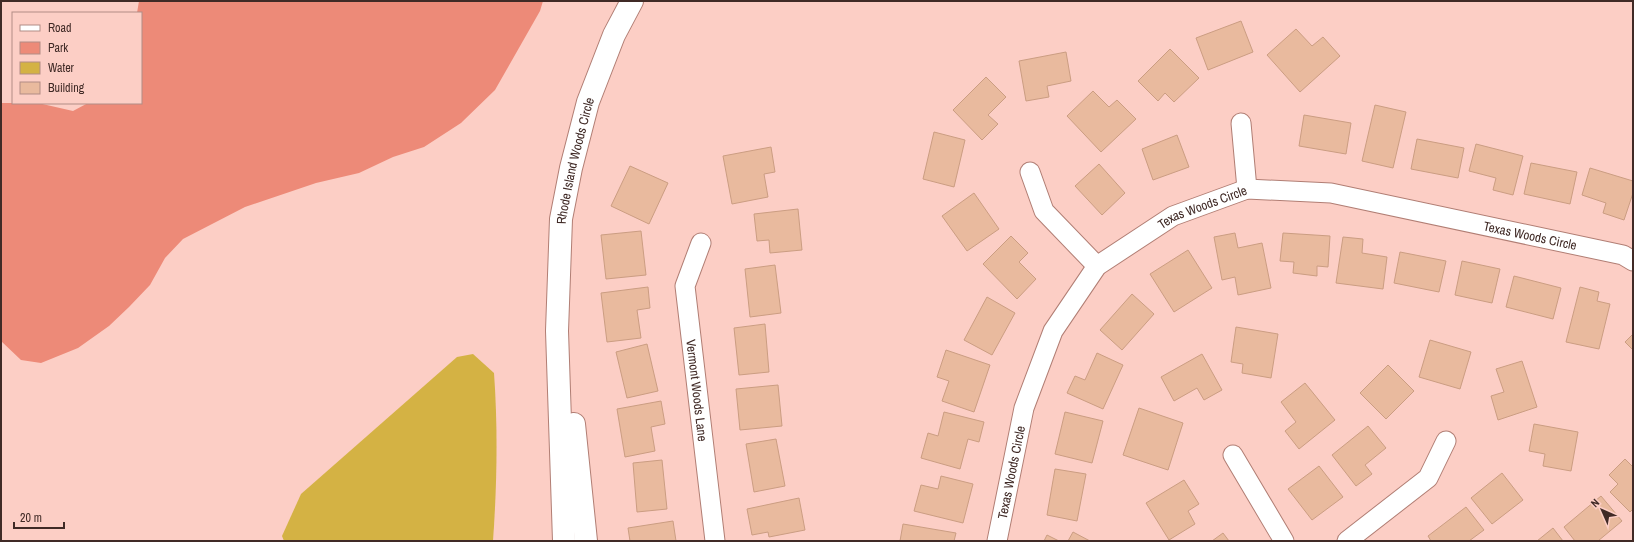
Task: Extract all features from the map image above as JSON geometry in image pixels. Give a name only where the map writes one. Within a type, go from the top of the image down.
[{"type":"street","name":"Rhode Island Woods Circle","points":[[564,541],[557,331],[561,219],[571,168],[588,102],[614,35],[632,1]]},
{"type":"street","points":[[1241,123],[1247,189]]},
{"type":"street","points":[[1030,172],[1044,211],[1097,266]]},
{"type":"street","name":"Texas Woods Circle","points":[[997,541],[1024,408],[1052,332],[1097,266],[1173,216],[1247,189],[1331,193],[1623,255],[1633,261]]},
{"type":"street","name":"Vermont Woods Lane","points":[[702,243],[685,286],[715,541]]},
{"type":"street","name":"Rhode Island Woods Circle","points":[[557,331],[574,422],[586,541]]},
{"type":"street","points":[[1347,541],[1428,478],[1446,441]]},
{"type":"street","points":[[1233,455],[1284,541]]},
{"type":"green space","points":[[139,1],[543,1],[540,11],[495,90],[461,123],[424,147],[393,157],[359,173],[316,183],[245,207],[183,239],[165,258],[150,285],[109,326],[78,348],[41,363],[21,360],[1,341],[1,103],[42,104],[73,111],[86,104],[142,104],[142,12],[137,12]]},
{"type":"water","points":[[473,354],[494,373],[496,457],[493,541],[284,541],[282,536],[301,494],[457,357]]},
{"type":"building","points":[[1241,21],[1253,52],[1208,70],[1196,38]]},
{"type":"building","points":[[1296,29],[1312,46],[1323,37],[1340,56],[1300,92],[1267,55]]},
{"type":"building","points":[[1170,49],[1199,78],[1174,102],[1165,93],[1158,101],[1138,81]]},
{"type":"building","points":[[1066,52],[1071,81],[1047,86],[1049,97],[1026,101],[1019,61]]},
{"type":"building","points":[[986,77],[1006,97],[988,115],[998,124],[982,140],[953,110]]},
{"type":"building","points":[[1093,91],[1109,107],[1117,100],[1136,119],[1101,152],[1067,116]]},
{"type":"building","points":[[1375,105],[1406,112],[1393,168],[1362,161]]},
{"type":"building","points":[[1304,115],[1351,123],[1346,154],[1299,146]]},
{"type":"building","points":[[934,132],[965,140],[954,187],[923,179]]},
{"type":"building","points":[[1177,135],[1189,167],[1153,180],[1142,149]]},
{"type":"building","points":[[1417,139],[1464,148],[1458,178],[1411,169]]},
{"type":"building","points":[[1476,144],[1523,156],[1513,195],[1493,190],[1496,178],[1469,171]]},
{"type":"building","points":[[771,147],[775,172],[764,174],[768,197],[732,204],[723,156]]},
{"type":"building","points":[[1531,163],[1577,172],[1570,204],[1524,194]]},
{"type":"building","points":[[1099,164],[1125,193],[1102,215],[1075,186]]},
{"type":"building","points":[[630,166],[668,183],[649,224],[611,206]]},
{"type":"building","points":[[1590,168],[1633,181],[1633,193],[1624,220],[1603,213],[1606,203],[1582,195]]},
{"type":"building","points":[[974,193],[999,229],[967,251],[942,216]]},
{"type":"building","points":[[798,209],[802,250],[770,253],[769,240],[757,241],[754,214]]},
{"type":"building","points":[[641,231],[646,275],[606,279],[601,235]]},
{"type":"building","points":[[1235,233],[1238,248],[1262,243],[1271,288],[1238,295],[1235,277],[1222,280],[1214,237]]},
{"type":"building","points":[[1283,233],[1330,236],[1328,267],[1317,266],[1317,276],[1293,273],[1294,262],[1280,261]]},
{"type":"building","points":[[1011,236],[1028,253],[1019,262],[1036,279],[1017,299],[983,264]]},
{"type":"building","points":[[1343,237],[1363,239],[1362,253],[1387,257],[1383,289],[1336,283]]},
{"type":"building","points":[[1188,250],[1212,288],[1174,312],[1150,274]]},
{"type":"building","points":[[1400,252],[1446,261],[1439,292],[1394,283]]},
{"type":"building","points":[[1462,261],[1500,269],[1492,303],[1455,295]]},
{"type":"building","points":[[775,265],[781,313],[750,317],[745,269]]},
{"type":"building","points":[[1514,276],[1561,288],[1553,319],[1506,307]]},
{"type":"building","points":[[648,287],[650,308],[637,310],[641,338],[607,342],[601,293]]},
{"type":"building","points":[[1580,287],[1599,292],[1597,301],[1610,304],[1599,349],[1566,342]]},
{"type":"building","points":[[1132,294],[1154,314],[1122,350],[1100,330]]},
{"type":"building","points":[[987,297],[1015,313],[992,355],[964,340]]},
{"type":"building","points":[[765,324],[769,372],[739,375],[734,328]]},
{"type":"building","points":[[1236,327],[1278,334],[1271,378],[1242,373],[1243,364],[1231,362]]},
{"type":"building","points":[[1633,334],[1633,350],[1625,342]]},
{"type":"building","points":[[1430,340],[1471,352],[1460,389],[1419,377]]},
{"type":"building","points":[[647,344],[658,391],[627,398],[616,352]]},
{"type":"building","points":[[946,350],[990,365],[974,412],[942,401],[949,381],[937,377]]},
{"type":"building","points":[[1097,353],[1123,365],[1103,409],[1067,393],[1075,376],[1085,380]]},
{"type":"building","points":[[1202,354],[1222,390],[1204,400],[1197,388],[1174,401],[1161,377]]},
{"type":"building","points":[[1522,361],[1537,407],[1498,420],[1491,396],[1504,392],[1496,369]]},
{"type":"building","points":[[1388,365],[1414,391],[1386,419],[1360,393]]},
{"type":"building","points":[[1305,383],[1335,420],[1299,449],[1285,431],[1296,422],[1281,402]]},
{"type":"building","points":[[778,385],[782,426],[740,430],[736,389]]},
{"type":"building","points":[[661,401],[665,424],[651,427],[655,451],[625,457],[617,409]]},
{"type":"building","points":[[1139,408],[1183,423],[1168,470],[1123,455]]},
{"type":"building","points":[[944,412],[984,422],[979,442],[968,439],[960,469],[921,458],[928,433],[938,436]]},
{"type":"building","points":[[1065,412],[1103,421],[1092,463],[1055,454]]},
{"type":"building","points":[[1534,424],[1578,432],[1571,471],[1543,466],[1545,454],[1529,451]]},
{"type":"building","points":[[1368,426],[1386,448],[1365,465],[1372,474],[1356,486],[1332,455]]},
{"type":"building","points":[[776,439],[785,486],[754,492],[746,444]]},
{"type":"building","points":[[1625,459],[1633,467],[1633,509],[1630,512],[1610,492],[1618,484],[1609,475]]},
{"type":"building","points":[[662,460],[667,509],[637,512],[633,463]]},
{"type":"building","points":[[1319,466],[1343,497],[1312,520],[1288,489]]},
{"type":"building","points":[[1055,469],[1086,474],[1077,521],[1047,515]]},
{"type":"building","points":[[1502,473],[1523,500],[1492,524],[1471,498]]},
{"type":"building","points":[[941,476],[973,484],[963,523],[914,511],[921,485],[938,489]]},
{"type":"building","points":[[1184,480],[1199,504],[1188,511],[1195,524],[1169,540],[1146,503]]},
{"type":"building","points":[[1601,496],[1622,521],[1598,541],[1575,541],[1564,527]]},
{"type":"building","points":[[799,498],[805,530],[769,537],[768,532],[752,535],[747,509]]},
{"type":"building","points":[[1466,507],[1484,530],[1469,541],[1431,541],[1428,536]]},
{"type":"building","points":[[673,521],[676,541],[630,541],[628,528]]},
{"type":"building","points":[[903,524],[956,533],[954,541],[900,541]]},
{"type":"building","points":[[1553,528],[1563,541],[1537,541]]},
{"type":"building","points":[[1073,532],[1090,541],[1068,541]]},
{"type":"building","points":[[1223,533],[1229,541],[1212,541]]},
{"type":"building","points":[[1047,535],[1059,541],[1044,541]]}]
